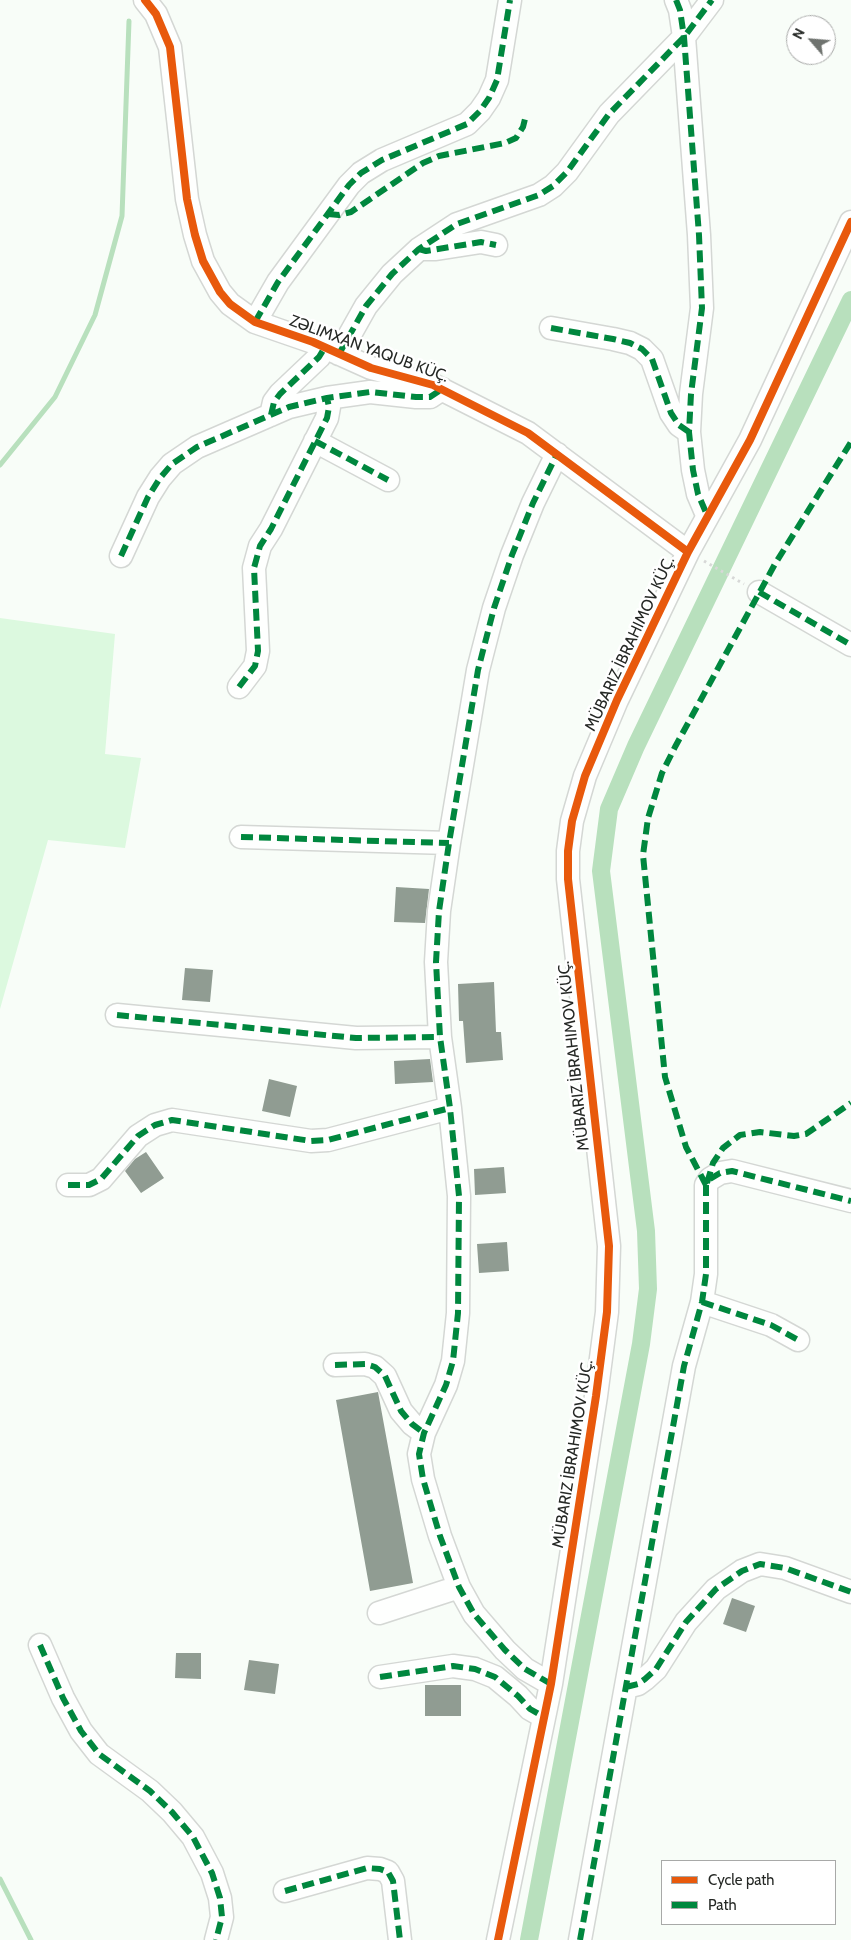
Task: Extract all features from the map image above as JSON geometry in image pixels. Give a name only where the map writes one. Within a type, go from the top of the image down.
[{"type":"street","name":"ZƏLIMXAN YAQUB KÜÇ.","points":[[145,0],[156,14],[170,48],[187,199],[203,262],[220,292],[230,304],[255,322],[332,351],[370,368],[442,389],[528,433],[688,552]]},
{"type":"street","points":[[255,322],[270,294],[349,185],[361,173],[382,160],[466,124],[480,111],[489,98],[496,80],[510,0]]},
{"type":"street","points":[[676,0],[680,10],[684,37],[699,235],[702,308],[691,394],[689,432],[696,486],[707,515]]},
{"type":"street","points":[[271,415],[274,402],[280,394],[319,357],[332,351],[392,274],[419,248],[456,224],[539,195],[553,186],[567,172],[609,114],[684,37],[712,0]]},
{"type":"street","name":"MÜBARIZ İBRAHIMOV KÜÇ.","points":[[498,1940],[550,1684],[600,1368],[607,1312],[609,1246],[569,889],[568,851],[572,821],[585,776],[617,700],[688,552],[750,440],[851,222]]},
{"type":"street","points":[[419,248],[426,250],[481,242],[496,245]]},
{"type":"street","points":[[551,328],[613,339],[630,343],[642,349],[652,360],[671,413],[679,425],[689,432]]},
{"type":"street","points":[[121,556],[148,497],[160,478],[172,464],[197,447],[289,407],[327,398],[370,392],[430,397],[442,389]]},
{"type":"street","points":[[239,687],[255,666],[258,651],[254,568],[260,546],[271,529],[326,418],[327,398]]},
{"type":"street","points":[[315,441],[388,480]]},
{"type":"street","points":[[550,1684],[525,1669],[505,1650],[474,1614],[459,1587],[440,1536],[423,1478],[419,1454],[424,1433],[446,1385],[453,1361],[458,1313],[459,1196],[450,1108],[440,1037],[436,962],[439,911],[448,844],[478,670],[494,608],[512,555],[533,503],[557,454]]},
{"type":"street","points":[[759,592],[851,645]]},
{"type":"street","points":[[241,837],[448,844]]},
{"type":"street","points":[[117,1016],[346,1037],[440,1037]]},
{"type":"street","points":[[68,1185],[89,1185],[101,1179],[138,1136],[155,1125],[172,1120],[289,1139],[320,1141],[450,1108]]},
{"type":"street","points":[[580,1940],[684,1366],[702,1302],[706,1274],[706,1185],[710,1179],[720,1173],[732,1172],[851,1200]]},
{"type":"street","points":[[702,1302],[771,1325],[798,1340]]},
{"type":"street","points":[[335,1365],[365,1364],[376,1367],[385,1376],[401,1411],[412,1424],[424,1433]]},
{"type":"street","points":[[626,1687],[646,1680],[656,1669],[686,1622],[716,1589],[742,1571],[760,1564],[785,1568],[851,1592]]},
{"type":"street","points":[[379,1613],[459,1587]]},
{"type":"street","points":[[40,1644],[63,1698],[80,1731],[99,1754],[150,1791],[172,1812],[192,1837],[212,1873],[220,1898],[222,1917],[216,1940]]},
{"type":"street","points":[[380,1677],[453,1666],[474,1669],[495,1677],[530,1709],[544,1717]]},
{"type":"street","points":[[285,1891],[367,1868],[388,1872],[393,1881],[400,1940]]},
{"type":"path","points":[[688,552],[759,592]]},
{"type":"green space","points":[[0,618],[115,634],[105,754],[141,758],[125,848],[48,840],[0,1009]]},
{"type":"building","points":[[396,887],[429,889],[425,923],[394,922]]},
{"type":"building","points":[[185,968],[213,970],[210,1002],[182,1000]]},
{"type":"building","points":[[494,982],[496,1032],[501,1032],[503,1060],[466,1063],[463,1021],[459,1021],[458,984]]},
{"type":"building","points":[[430,1059],[433,1082],[395,1084],[394,1061]]},
{"type":"building","points":[[269,1079],[297,1086],[290,1117],[262,1111]]},
{"type":"building","points":[[146,1152],[164,1178],[141,1193],[125,1171],[135,1159]]},
{"type":"building","points":[[504,1167],[506,1193],[475,1195],[474,1169]]},
{"type":"building","points":[[507,1242],[509,1271],[479,1273],[477,1244]]},
{"type":"building","points":[[378,1392],[413,1583],[370,1591],[336,1400]]},
{"type":"building","points":[[732,1598],[755,1606],[746,1632],[723,1624]]},
{"type":"building","points":[[176,1653],[201,1653],[201,1679],[175,1678]]},
{"type":"building","points":[[249,1660],[279,1664],[275,1694],[244,1690]]},
{"type":"building","points":[[425,1685],[461,1685],[461,1716],[425,1716]]},
{"type":"waterway","points":[[0,465],[55,397],[95,315],[122,216],[129,21]]},
{"type":"waterway","points":[[529,1940],[641,1344],[648,1289],[646,1231],[601,871],[609,809],[636,746],[851,300]]},
{"type":"waterway","points":[[0,1879],[31,1940]]},
{"type":"marked path","points":[[255,322],[278,282],[349,185],[361,173],[382,160],[467,124],[480,111],[489,98],[497,80],[510,0]]},
{"type":"marked path","points":[[676,0],[680,10],[684,37],[699,235],[702,308],[691,394],[689,432],[693,470],[698,494],[707,515]]},
{"type":"marked path","points":[[339,354],[366,306],[392,274],[419,249],[457,224],[539,195],[553,186],[567,172],[609,114],[684,37],[712,0]]},
{"type":"marked path","points":[[328,214],[339,215],[351,212],[423,163],[439,156],[505,143],[516,138],[523,127],[526,115]]},
{"type":"marked path","points":[[419,249],[426,251],[481,242],[496,245]]},
{"type":"marked path","points":[[551,328],[613,339],[630,343],[642,349],[652,359],[671,413],[679,425],[689,432]]},
{"type":"marked path","points":[[271,415],[274,402],[280,394],[319,357],[325,347]]},
{"type":"marked path","points":[[121,556],[148,497],[160,478],[172,464],[197,447],[289,407],[327,398],[370,392],[430,397],[442,389]]},
{"type":"marked path","points":[[239,687],[255,666],[258,651],[254,568],[260,546],[271,529],[327,418],[329,407],[327,398]]},
{"type":"marked path","points":[[315,441],[388,480]]},
{"type":"marked path","points":[[706,1185],[686,1147],[665,1077],[643,855],[648,818],[662,773],[675,747],[775,564],[851,442]]},
{"type":"marked path","points":[[551,1684],[525,1669],[505,1650],[474,1614],[459,1587],[440,1536],[423,1479],[419,1454],[424,1433],[446,1385],[453,1361],[458,1313],[459,1196],[450,1108],[440,1037],[436,962],[439,911],[478,670],[494,608],[512,555],[533,503],[557,454]]},
{"type":"marked path","points":[[759,592],[851,645]]},
{"type":"marked path","points":[[241,837],[449,843]]},
{"type":"marked path","points":[[117,1015],[356,1038],[440,1037]]},
{"type":"marked path","points":[[707,1183],[713,1163],[723,1148],[740,1135],[760,1132],[794,1136],[806,1134],[851,1103]]},
{"type":"marked path","points":[[68,1185],[89,1185],[101,1179],[138,1136],[155,1125],[172,1120],[311,1141],[328,1140],[450,1108]]},
{"type":"marked path","points":[[580,1940],[684,1366],[702,1302],[706,1274],[706,1185],[710,1179],[720,1173],[732,1171],[851,1201]]},
{"type":"marked path","points":[[702,1302],[771,1325],[798,1340]]},
{"type":"marked path","points":[[335,1365],[365,1364],[375,1367],[385,1376],[401,1411],[412,1424],[424,1433]]},
{"type":"marked path","points":[[626,1687],[638,1684],[656,1669],[686,1622],[716,1589],[742,1571],[760,1564],[785,1568],[851,1592]]},
{"type":"marked path","points":[[40,1645],[63,1698],[81,1731],[99,1754],[150,1791],[172,1812],[193,1837],[212,1873],[220,1898],[222,1917],[216,1940]]},
{"type":"marked path","points":[[380,1677],[453,1666],[475,1669],[495,1677],[530,1709],[544,1717]]},
{"type":"marked path","points":[[285,1891],[367,1868],[388,1872],[393,1881],[400,1940]]},
{"type":"cycle path","points":[[145,0],[156,14],[170,47],[187,199],[195,235],[203,261],[220,292],[230,304],[255,322],[313,342],[371,368],[433,385],[528,433],[688,552]]},
{"type":"cycle path","points":[[498,1940],[551,1684],[596,1396],[607,1312],[609,1246],[568,879],[568,851],[572,821],[585,776],[617,700],[688,552],[750,440],[851,222]]}]
